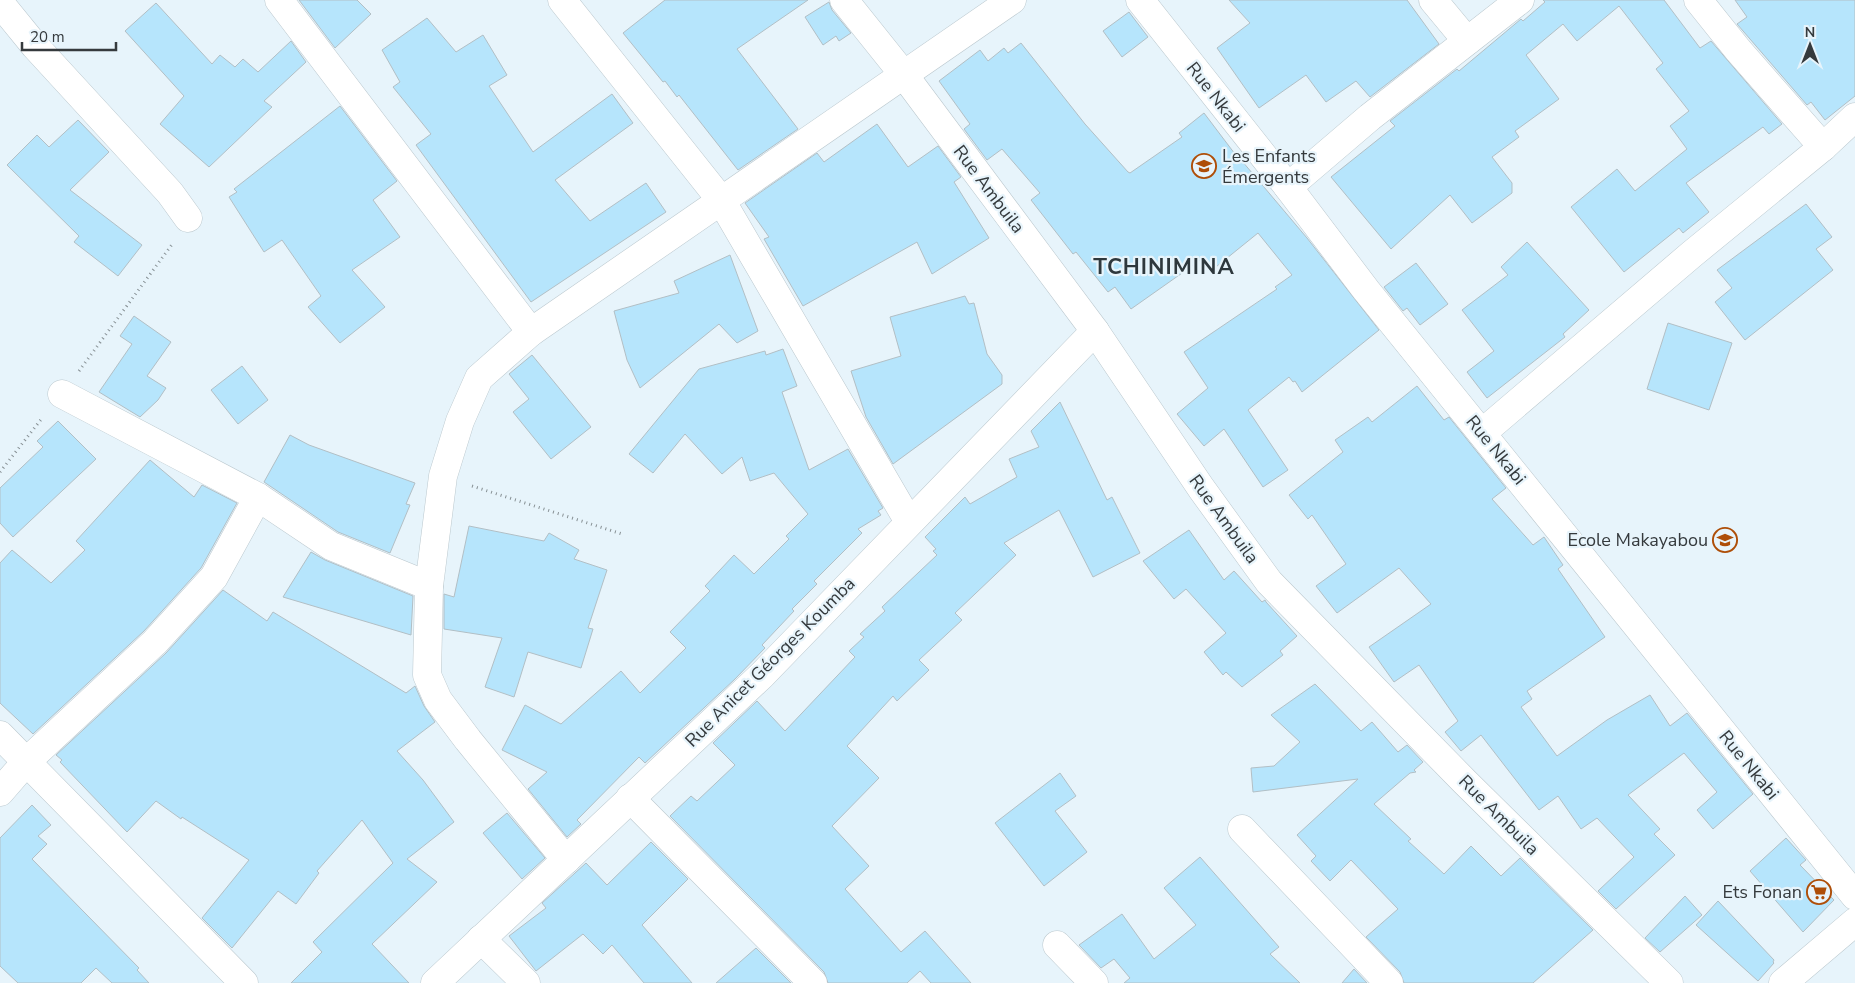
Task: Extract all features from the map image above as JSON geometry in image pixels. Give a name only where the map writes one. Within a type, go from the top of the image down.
[{"type":"street","points":[[279,0],[532,332]]},
{"type":"street","points":[[562,0],[721,200],[909,522]]},
{"type":"street","name":"Rue Ambuila","points":[[844,0],[904,75],[1095,331],[1200,488],[1269,582],[1465,782],[1669,983]]},
{"type":"street","points":[[566,860],[438,700],[428,674],[429,586],[443,476],[460,421],[479,378],[532,332],[1012,0]]},
{"type":"street","name":"Rue Nkabi","points":[[1140,0],[1288,187],[1366,290],[1855,896]]},
{"type":"street","points":[[1433,0],[1467,41]]},
{"type":"street","points":[[1288,187],[1370,117],[1520,0]]},
{"type":"street","points":[[1698,0],[1738,50],[1823,147]]},
{"type":"street","points":[[0,3],[35,46],[170,193],[188,218]]},
{"type":"street","points":[[1482,433],[1692,254],[1823,147],[1855,117]]},
{"type":"street","name":"Rue Anicet Géorges Koumba","points":[[435,983],[762,674],[1095,331]]},
{"type":"street","points":[[62,394],[258,497],[331,546],[429,586]]},
{"type":"street","points":[[0,792],[26,762],[155,642],[214,577],[258,497]]},
{"type":"street","points":[[0,735],[244,983]]},
{"type":"street","points":[[630,798],[813,983]]},
{"type":"street","points":[[1242,829],[1389,983]]},
{"type":"street","points":[[1783,983],[1855,922]]},
{"type":"street","points":[[481,939],[526,983]]},
{"type":"street","points":[[1057,945],[1094,983]]},
{"type":"path","points":[[0,472],[62,394],[187,223],[188,218]]},
{"type":"path","points":[[443,476],[622,534]]},
{"type":"building","points":[[299,0],[357,0],[371,14],[335,48]]},
{"type":"building","points":[[665,0],[808,0],[737,49],[798,129],[738,170],[679,95],[677,97],[665,81],[663,82],[623,33]]},
{"type":"building","points":[[1229,0],[1407,0],[1439,44],[1370,97],[1356,81],[1326,102],[1306,75],[1259,108],[1217,48],[1250,23]]},
{"type":"building","points":[[1543,0],[1664,0],[1700,48],[1711,41],[1782,124],[1769,134],[1763,127],[1686,183],[1709,212],[1683,233],[1679,228],[1624,272],[1571,207],[1617,169],[1635,191],[1687,149],[1670,126],[1689,111],[1656,69],[1663,63],[1619,6],[1577,41],[1563,24],[1526,55],[1559,99],[1515,131],[1519,137],[1492,157],[1512,183],[1512,193],[1472,223],[1450,195],[1391,249],[1331,177],[1395,126],[1390,121],[1457,69],[1459,71],[1521,19],[1523,21],[1545,2]]},
{"type":"building","points":[[1735,0],[1855,0],[1855,96],[1825,120],[1811,102],[1807,105],[1737,24],[1747,17]]},
{"type":"building","points":[[829,2],[832,10],[851,33],[839,41],[836,36],[823,45],[805,17]]},
{"type":"building","points":[[156,3],[212,64],[220,55],[235,67],[243,59],[258,72],[291,41],[306,62],[264,101],[272,107],[209,167],[160,124],[184,96],[125,31]]},
{"type":"building","points":[[1129,12],[1148,37],[1122,57],[1103,31]]},
{"type":"building","points":[[427,18],[456,52],[483,35],[507,75],[489,86],[533,152],[612,94],[633,123],[555,180],[590,221],[646,183],[666,212],[531,302],[416,145],[431,134],[393,87],[400,82],[382,50]]},
{"type":"building","points":[[1021,43],[1085,124],[1130,173],[1182,137],[1179,133],[1204,113],[1241,162],[1307,238],[1379,330],[1302,392],[1295,381],[1293,382],[1289,377],[1248,410],[1288,470],[1263,487],[1224,429],[1204,446],[1177,414],[1208,388],[1184,352],[1277,289],[1275,287],[1292,275],[1258,233],[1211,271],[1202,259],[1131,309],[1115,287],[1108,292],[1076,252],[1073,254],[1031,200],[1040,193],[1002,149],[987,160],[964,129],[970,124],[939,81],[980,50],[988,61],[1004,48],[1008,53]]},
{"type":"building","points":[[340,106],[397,181],[373,200],[400,237],[352,270],[385,307],[340,343],[308,307],[321,296],[282,240],[264,252],[229,197],[237,192],[234,189]]},
{"type":"building","points":[[78,120],[109,152],[70,190],[142,245],[118,276],[74,242],[79,236],[7,165],[37,135],[49,147]]},
{"type":"building","points":[[877,124],[908,167],[938,146],[961,177],[954,182],[989,238],[932,274],[917,242],[803,306],[764,239],[769,237],[745,203],[817,153],[824,162]]},
{"type":"building","points":[[1806,204],[1832,237],[1816,249],[1833,270],[1745,340],[1715,302],[1732,288],[1717,270]]},
{"type":"building","points":[[1527,242],[1589,310],[1563,334],[1565,337],[1487,398],[1467,372],[1494,351],[1462,310],[1508,275],[1501,267]]},
{"type":"building","points":[[730,255],[758,331],[737,343],[719,324],[640,388],[627,360],[614,311],[679,293],[674,281]]},
{"type":"building","points":[[1416,263],[1448,304],[1420,325],[1407,308],[1403,311],[1384,287]]},
{"type":"building","points":[[965,296],[969,304],[974,303],[987,354],[1002,375],[1002,384],[893,464],[866,417],[851,371],[901,356],[890,317]]},
{"type":"building","points":[[134,316],[171,342],[147,376],[166,388],[158,400],[140,417],[99,392],[132,344],[120,336]]},
{"type":"building","points":[[1668,323],[1732,343],[1709,410],[1647,389]]},
{"type":"building","points":[[783,349],[797,386],[782,392],[809,470],[848,449],[883,508],[878,511],[881,515],[858,529],[862,533],[814,581],[817,584],[792,609],[794,611],[762,645],[765,648],[735,679],[645,763],[639,757],[577,820],[581,824],[567,837],[528,789],[547,772],[502,750],[525,705],[561,724],[621,671],[640,693],[686,648],[670,632],[710,591],[705,586],[734,555],[754,574],[789,539],[786,536],[808,514],[774,473],[750,481],[742,457],[722,474],[685,434],[653,473],[629,454],[699,369],[765,351],[766,355]]},
{"type":"building","points":[[532,355],[591,427],[551,459],[513,412],[529,399],[509,374]]},
{"type":"building","points":[[242,366],[268,400],[238,424],[211,390]]},
{"type":"building","points":[[1417,386],[1444,420],[1449,417],[1506,488],[1492,499],[1533,545],[1544,537],[1563,565],[1558,569],[1605,637],[1527,691],[1532,699],[1521,707],[1557,756],[1607,720],[1650,695],[1670,726],[1687,713],[1753,794],[1713,829],[1697,810],[1717,792],[1684,753],[1628,795],[1660,829],[1654,834],[1675,855],[1616,909],[1598,891],[1634,857],[1597,818],[1581,829],[1558,796],[1539,810],[1481,735],[1461,751],[1445,732],[1458,721],[1419,665],[1394,682],[1369,647],[1431,604],[1399,568],[1337,613],[1316,586],[1346,564],[1312,515],[1308,519],[1289,495],[1343,452],[1335,440],[1368,417],[1372,422]]},
{"type":"building","points":[[1060,402],[1107,500],[1112,497],[1140,553],[1093,577],[1059,510],[1004,543],[1016,555],[955,613],[962,620],[919,660],[929,670],[897,701],[893,696],[847,746],[879,778],[832,826],[869,866],[845,889],[901,952],[925,931],[971,983],[931,983],[920,971],[907,983],[828,983],[824,972],[670,816],[691,796],[697,801],[735,765],[713,743],[757,701],[785,731],[855,657],[849,651],[864,637],[860,634],[885,611],[882,607],[937,555],[933,551],[936,549],[925,537],[965,497],[970,504],[1017,477],[1009,459],[1039,447],[1031,431]]},
{"type":"building","points":[[58,421],[96,459],[13,537],[0,523],[0,488],[43,447],[37,441]]},
{"type":"building","points":[[290,435],[309,445],[415,483],[406,504],[410,505],[390,553],[338,532],[264,482]]},
{"type":"building","points":[[150,460],[194,497],[202,485],[237,503],[201,568],[144,631],[33,734],[0,703],[0,563],[12,550],[51,583],[85,550],[76,541]]},
{"type":"building","points":[[469,526],[544,541],[549,533],[579,550],[574,559],[607,570],[588,628],[593,629],[581,668],[528,652],[514,697],[485,687],[502,638],[444,629],[444,594],[454,597]]},
{"type":"building","points":[[1189,530],[1224,580],[1234,571],[1262,602],[1265,600],[1297,636],[1280,651],[1283,655],[1242,687],[1226,672],[1223,675],[1204,652],[1226,633],[1186,589],[1174,599],[1143,561]]},
{"type":"building","points":[[311,552],[325,560],[413,596],[411,635],[283,597]]},
{"type":"building","points":[[223,590],[267,621],[273,612],[406,693],[415,686],[424,706],[435,722],[397,751],[423,780],[454,822],[407,859],[437,882],[372,944],[409,983],[291,983],[322,952],[313,942],[393,863],[362,820],[317,871],[319,873],[296,904],[278,891],[232,948],[202,918],[249,860],[182,817],[181,819],[156,801],[127,832],[60,762],[62,760],[56,755],[166,653]]},
{"type":"building","points":[[1315,684],[1361,731],[1372,722],[1398,752],[1407,745],[1423,762],[1414,770],[1416,772],[1410,773],[1374,804],[1411,839],[1408,841],[1444,874],[1471,846],[1501,876],[1520,858],[1593,930],[1533,983],[1404,983],[1400,972],[1366,937],[1398,909],[1351,860],[1330,881],[1311,861],[1316,856],[1297,835],[1358,779],[1253,792],[1251,768],[1274,766],[1300,742],[1271,715]]},
{"type":"building","points":[[1060,773],[1076,796],[1055,811],[1087,852],[1044,886],[995,823]]},
{"type":"building","points":[[32,805],[51,825],[38,836],[47,844],[32,859],[139,968],[137,970],[149,983],[112,983],[96,968],[81,983],[18,983],[0,966],[0,838]]},
{"type":"building","points":[[507,813],[545,858],[522,879],[483,833]]},
{"type":"building","points":[[1786,838],[1806,860],[1800,865],[1834,900],[1803,932],[1750,871]]},
{"type":"building","points":[[651,842],[688,879],[642,925],[692,983],[644,983],[612,945],[603,954],[583,934],[536,971],[509,936],[546,908],[542,903],[586,863],[607,885]]},
{"type":"building","points":[[1200,857],[1279,947],[1270,954],[1300,983],[1124,983],[1130,978],[1114,959],[1101,968],[1079,945],[1122,914],[1154,959],[1196,925],[1164,888]]},
{"type":"building","points":[[1685,896],[1702,915],[1660,952],[1645,938]]},
{"type":"building","points":[[1718,901],[1774,960],[1774,963],[1758,981],[1696,925]]},
{"type":"building","points":[[756,948],[791,983],[716,983]]},
{"type":"building","points":[[1354,969],[1367,983],[1342,983]]},
{"type":"place","name":"Les Enfants Émergents","points":[[1204,166]]},
{"type":"place","name":"Ecole Makayabou","points":[[1725,540]]},
{"type":"place","name":"Ets Fonan","points":[[1819,892]]},
{"type":"district","name":"TCHINIMINA","points":[[1164,266]]}]
